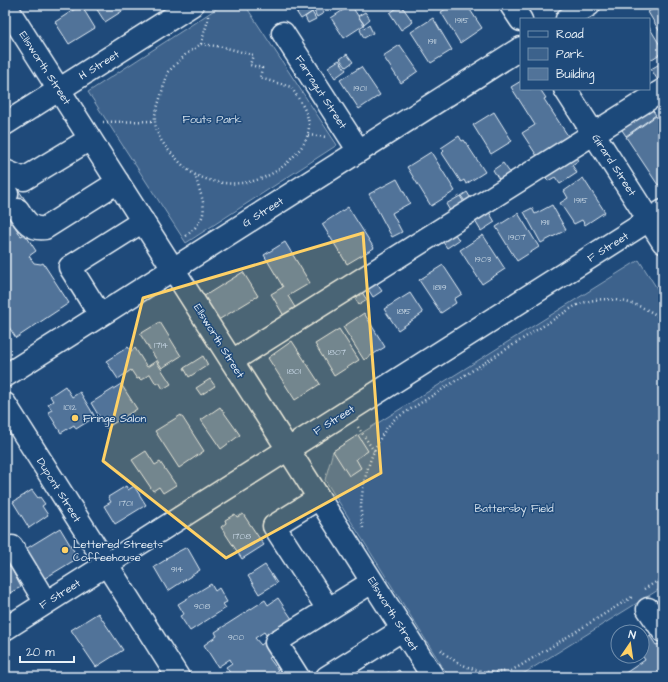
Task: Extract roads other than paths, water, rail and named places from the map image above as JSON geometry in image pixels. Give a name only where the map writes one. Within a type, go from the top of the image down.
[{"type":"street","name":"Ellsworth Street","points":[[5,5],[433,677]]},
{"type":"street","points":[[511,5],[520,18]]},
{"type":"street","points":[[569,18],[590,5]]},
{"type":"street","name":"H Street","points":[[5,124],[59,90],[200,9]]},
{"type":"street","name":"Farragut Street","points":[[283,33],[360,151]]},
{"type":"street","name":"G Street","points":[[5,376],[520,49]]},
{"type":"street","name":"Girard Street","points":[[566,90],[593,133],[656,216],[663,242]]},
{"type":"street","points":[[232,361],[663,90]]},
{"type":"street","points":[[5,171],[24,179],[85,131]]},
{"type":"street","points":[[10,198],[31,227],[45,228],[118,182]]},
{"type":"street","name":"F Street","points":[[5,629],[656,216]]},
{"type":"street","points":[[100,315],[70,267],[143,221]]},
{"type":"street","name":"Dupont Street","points":[[5,404],[178,677]]},
{"type":"street","points":[[319,498],[274,526],[328,609]]},
{"type":"street","points":[[12,547],[46,603]]},
{"type":"street","points":[[298,677],[276,642],[372,582]]},
{"type":"street","points":[[643,598],[663,631]]},
{"type":"street","points":[[327,677],[402,630]]},
{"type":"place","name":"Fringe Salon","points":[[75,418]]},
{"type":"place","name":"Lettered Streets Coffeehouse","points":[[65,550]]},
{"type":"park label","name":"Fouts Park","points":[[212,119]]},
{"type":"park label","name":"Battersby Field","points":[[514,508]]}]
